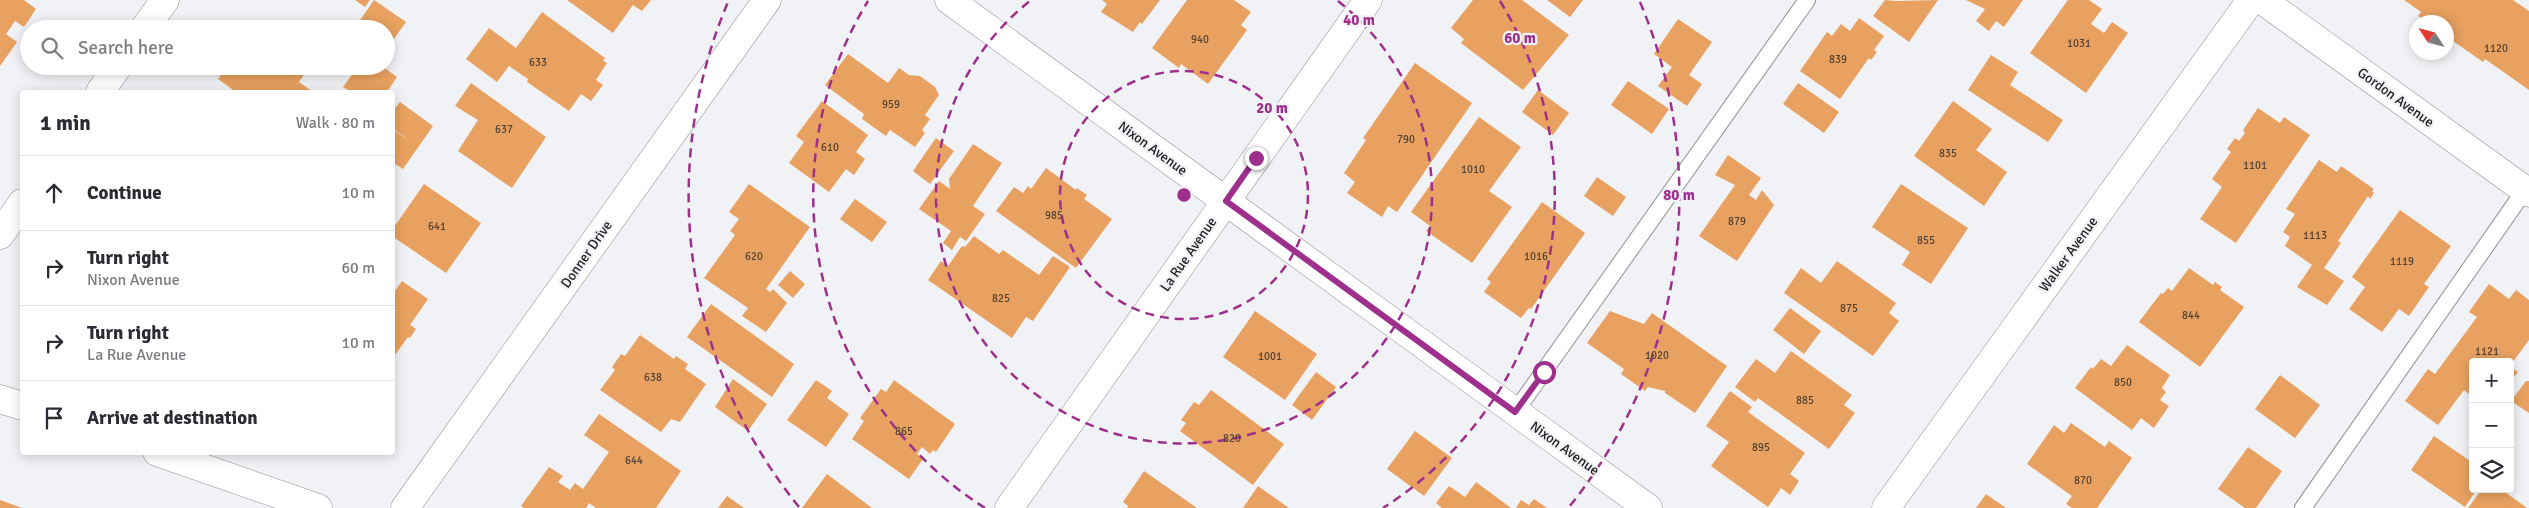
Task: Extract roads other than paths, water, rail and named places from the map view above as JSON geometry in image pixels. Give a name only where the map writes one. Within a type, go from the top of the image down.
[{"type":"street","points":[[150,20],[164,0]]},
{"type":"street","name":"Donner Drive","points":[[405,508],[767,0]]},
{"type":"street","name":"Nixon Avenue","points":[[949,0],[1648,508]]},
{"type":"street","name":"La Rue Avenue","points":[[1009,508],[1368,0]]},
{"type":"street","name":"Walker Avenue","points":[[1886,508],[2251,0]]},
{"type":"street","name":"Gordon Avenue","points":[[2262,0],[2528,189]]},
{"type":"street","points":[[101,90],[112,75]]},
{"type":"street","points":[[0,235],[20,206]]},
{"type":"street","points":[[0,398],[20,405]]},
{"type":"street","points":[[166,455],[318,508]]},
{"type":"lane","points":[[1515,412],[1807,0]]},
{"type":"lane","points":[[2303,508],[2528,189]]}]
